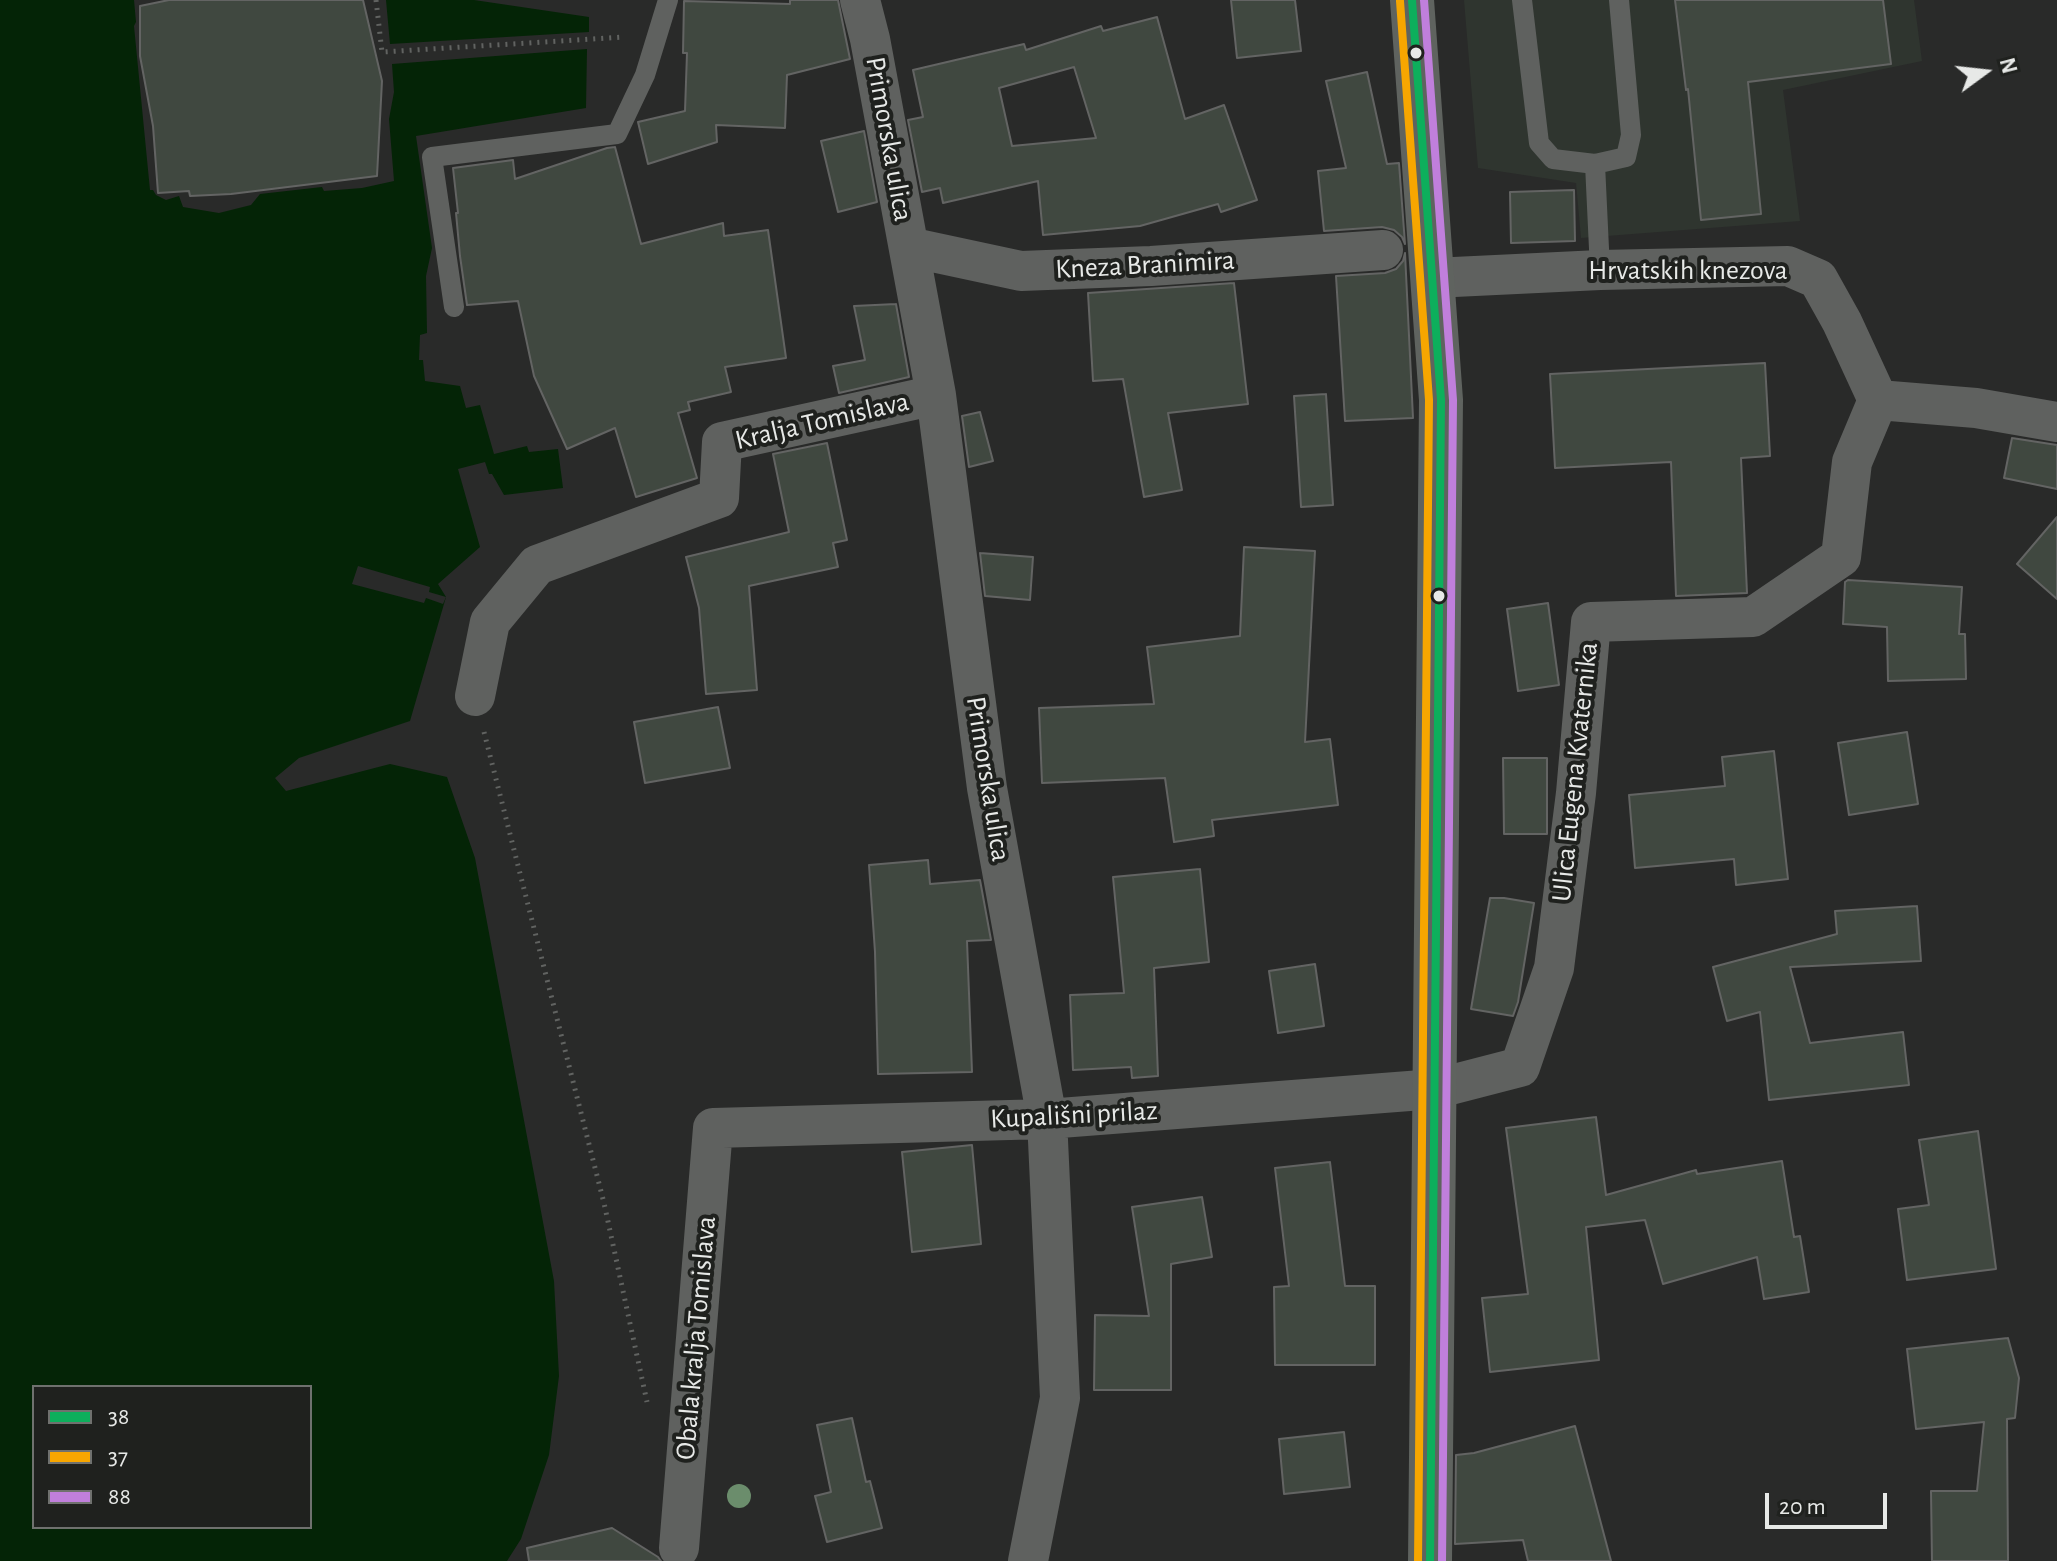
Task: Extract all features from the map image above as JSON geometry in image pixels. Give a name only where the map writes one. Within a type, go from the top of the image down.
[{"type":"main road","points":[[1412,0],[1441,400],[1430,1561]]},
{"type":"street","name":"Primorska ulica","points":[[860,0],[870,39],[936,395],[987,788],[1047,1119],[1060,1398],[1028,1561]]},
{"type":"street","name":"Kneza Branimira","points":[[909,247],[1021,271],[1151,266],[1383,250]]},
{"type":"street","name":"Hrvatskih knezova","points":[[1433,278],[1788,266],[1818,279],[1878,400]]},
{"type":"street","name":"Kralja Tomislava","points":[[475,696],[490,622],[537,565],[719,498],[722,442],[936,395]]},
{"type":"street","points":[[1878,400],[1976,408],[2057,422]]},
{"type":"street","name":"Ulica Eugena Kvaternika","points":[[1435,1089],[1520,1067],[1554,968],[1576,793],[1591,622],[1753,617],[1841,557],[1852,462],[1878,400]]},
{"type":"street","name":"Kupališni prilaz","points":[[713,1128],[1047,1119],[1435,1089]]},
{"type":"street","name":"Obala kralja Tomislava","points":[[679,1548],[713,1128]]},
{"type":"lane","points":[[454,307],[432,157],[617,134],[645,75],[668,0]]},
{"type":"lane","points":[[1522,0],[1539,143],[1553,159],[1595,164],[1626,157],[1631,135],[1619,0]]},
{"type":"lane","points":[[1595,164],[1600,270]]},
{"type":"path","points":[[376,0],[382,52],[623,36],[654,47]]},
{"type":"path","points":[[475,696],[604,1203],[650,1413]]},
{"type":"shaded area","points":[[0,0],[134,0],[150,190],[166,200],[179,196],[183,207],[219,213],[251,205],[260,194],[322,187],[324,191],[362,188],[394,181],[389,119],[394,92],[392,64],[587,49],[586,108],[416,136],[432,248],[426,276],[427,333],[420,335],[419,360],[423,360],[425,381],[460,386],[466,408],[480,405],[494,454],[527,446],[529,452],[558,449],[563,488],[504,495],[492,474],[489,474],[485,462],[458,469],[480,547],[438,584],[446,597],[410,721],[299,758],[275,778],[286,791],[390,764],[447,777],[475,858],[554,1281],[559,1376],[549,1455],[521,1539],[507,1561],[0,1561]]},
{"type":"shaded area","points":[[386,0],[474,0],[589,17],[589,32],[390,44]]},
{"type":"shaded area","points":[[1464,0],[1914,0],[1922,61],[1783,90],[1800,221],[1581,238],[1576,183],[1478,168]]},
{"type":"pier","points":[[358,566],[430,587],[429,592],[446,597],[443,604],[426,598],[424,603],[352,584]]},
{"type":"building","points":[[169,0],[363,0],[382,81],[377,176],[231,194],[190,196],[189,191],[158,193],[153,126],[140,56],[140,6]]},
{"type":"building","points":[[790,0],[838,0],[850,59],[787,75],[785,128],[716,125],[717,142],[648,164],[638,122],[685,111],[687,53],[683,53],[684,1],[790,4]]},
{"type":"building","points":[[1231,0],[1295,0],[1301,51],[1237,58]]},
{"type":"building","points":[[1675,0],[1883,0],[1891,64],[1748,82],[1761,214],[1701,220],[1688,89]]},
{"type":"building","points":[[1157,17],[1185,119],[1224,105],[1257,200],[1221,212],[1218,204],[1140,226],[1043,235],[1038,181],[943,203],[940,188],[922,192],[908,120],[923,117],[913,70],[1024,44],[1026,50],[1101,26],[1103,31]],"holes":[[[1074,67],[1096,138],[1012,146],[999,88]]]},
{"type":"building","points":[[1367,72],[1387,164],[1399,163],[1405,244],[1394,230],[1382,227],[1324,231],[1318,171],[1346,168],[1326,81]]},
{"type":"building","points":[[864,131],[877,202],[838,212],[821,141]]},
{"type":"building","points":[[615,147],[641,244],[723,223],[724,236],[768,230],[786,358],[725,367],[731,392],[688,402],[690,410],[678,413],[697,478],[636,497],[615,428],[567,449],[534,376],[518,301],[467,305],[453,168],[513,160],[515,179]]},
{"type":"building","points":[[1574,190],[1575,241],[1511,243],[1510,192]]},
{"type":"building","points":[[1405,253],[1413,418],[1345,421],[1336,276],[1385,273],[1396,269]]},
{"type":"building","points":[[1234,283],[1248,404],[1168,413],[1182,490],[1144,497],[1123,379],[1093,381],[1088,293]]},
{"type":"building","points":[[896,304],[909,377],[839,393],[833,366],[865,360],[854,306]]},
{"type":"building","points":[[1765,363],[1770,456],[1741,458],[1747,593],[1676,596],[1671,462],[1555,468],[1550,374]]},
{"type":"building","points":[[1326,394],[1333,505],[1301,507],[1294,396]]},
{"type":"building","points":[[980,412],[993,461],[969,467],[962,416]]},
{"type":"building","points":[[2012,438],[2057,445],[2057,489],[2004,478]]},
{"type":"building","points":[[827,443],[847,540],[833,543],[838,567],[749,586],[757,690],[706,694],[699,608],[686,557],[789,532],[773,454]]},
{"type":"building","points":[[2057,517],[2057,599],[2017,564]]},
{"type":"building","points":[[1244,547],[1315,551],[1305,742],[1330,739],[1338,805],[1212,820],[1214,836],[1174,842],[1165,778],[1042,783],[1039,708],[1154,704],[1147,647],[1240,636]]},
{"type":"building","points":[[980,553],[1033,557],[1030,600],[985,596]]},
{"type":"building","points":[[1845,582],[1962,587],[1959,634],[1965,634],[1966,679],[1888,681],[1887,627],[1843,624]]},
{"type":"building","points":[[1548,603],[1559,685],[1518,691],[1507,609]]},
{"type":"building","points":[[718,707],[730,768],[645,783],[634,722]]},
{"type":"building","points":[[1907,732],[1918,804],[1849,815],[1838,743]]},
{"type":"building","points":[[1774,751],[1788,879],[1736,885],[1734,859],[1635,868],[1629,795],[1725,786],[1722,757]]},
{"type":"building","points":[[1503,758],[1547,758],[1547,834],[1504,834]]},
{"type":"building","points":[[928,860],[930,884],[980,880],[991,940],[967,941],[972,1072],[878,1074],[869,865]]},
{"type":"building","points":[[1200,869],[1209,962],[1154,968],[1158,1076],[1132,1078],[1131,1067],[1073,1070],[1070,995],[1124,993],[1113,877]]},
{"type":"building","points":[[1490,898],[1534,903],[1513,1016],[1471,1009]]},
{"type":"building","points":[[1917,906],[1921,961],[1790,967],[1810,1043],[1903,1032],[1909,1085],[1769,1100],[1760,1012],[1727,1021],[1713,967],[1837,934],[1835,911]]},
{"type":"building","points":[[1315,964],[1324,1026],[1278,1033],[1269,971]]},
{"type":"building","points":[[1596,1117],[1606,1195],[1696,1170],[1697,1174],[1782,1161],[1794,1237],[1800,1236],[1809,1292],[1764,1299],[1757,1257],[1663,1284],[1645,1220],[1586,1227],[1599,1360],[1490,1372],[1482,1298],[1528,1294],[1506,1128]]},
{"type":"building","points":[[1978,1131],[1996,1269],[1907,1280],[1898,1209],[1929,1205],[1919,1140]]},
{"type":"building","points":[[972,1145],[981,1244],[912,1252],[902,1152]]},
{"type":"building","points":[[1330,1162],[1345,1286],[1375,1286],[1375,1365],[1275,1365],[1274,1287],[1289,1286],[1275,1168]]},
{"type":"building","points":[[1202,1197],[1212,1257],[1171,1264],[1171,1390],[1094,1390],[1095,1315],[1149,1316],[1132,1207]]},
{"type":"building","points":[[2008,1338],[2019,1378],[2015,1418],[2007,1419],[2008,1561],[1932,1561],[1931,1491],[1977,1491],[1984,1422],[1916,1429],[1907,1349]]},
{"type":"building","points":[[852,1418],[866,1482],[870,1481],[882,1528],[827,1542],[815,1496],[831,1492],[817,1425]]},
{"type":"building","points":[[1575,1426],[1611,1561],[1528,1561],[1523,1540],[1455,1544],[1456,1455]]},
{"type":"building","points":[[1344,1432],[1350,1487],[1284,1494],[1279,1439]]},
{"type":"building","points":[[612,1528],[661,1561],[529,1561],[527,1548]]},
{"type":"transit line","name":"38","points":[[1412,0],[1441,400],[1430,1561]]},
{"type":"transit line","name":"88","points":[[1424,0],[1453,400],[1442,1561]]},
{"type":"transit line","name":"37","points":[[1400,1],[1429,400],[1418,1561]]}]
